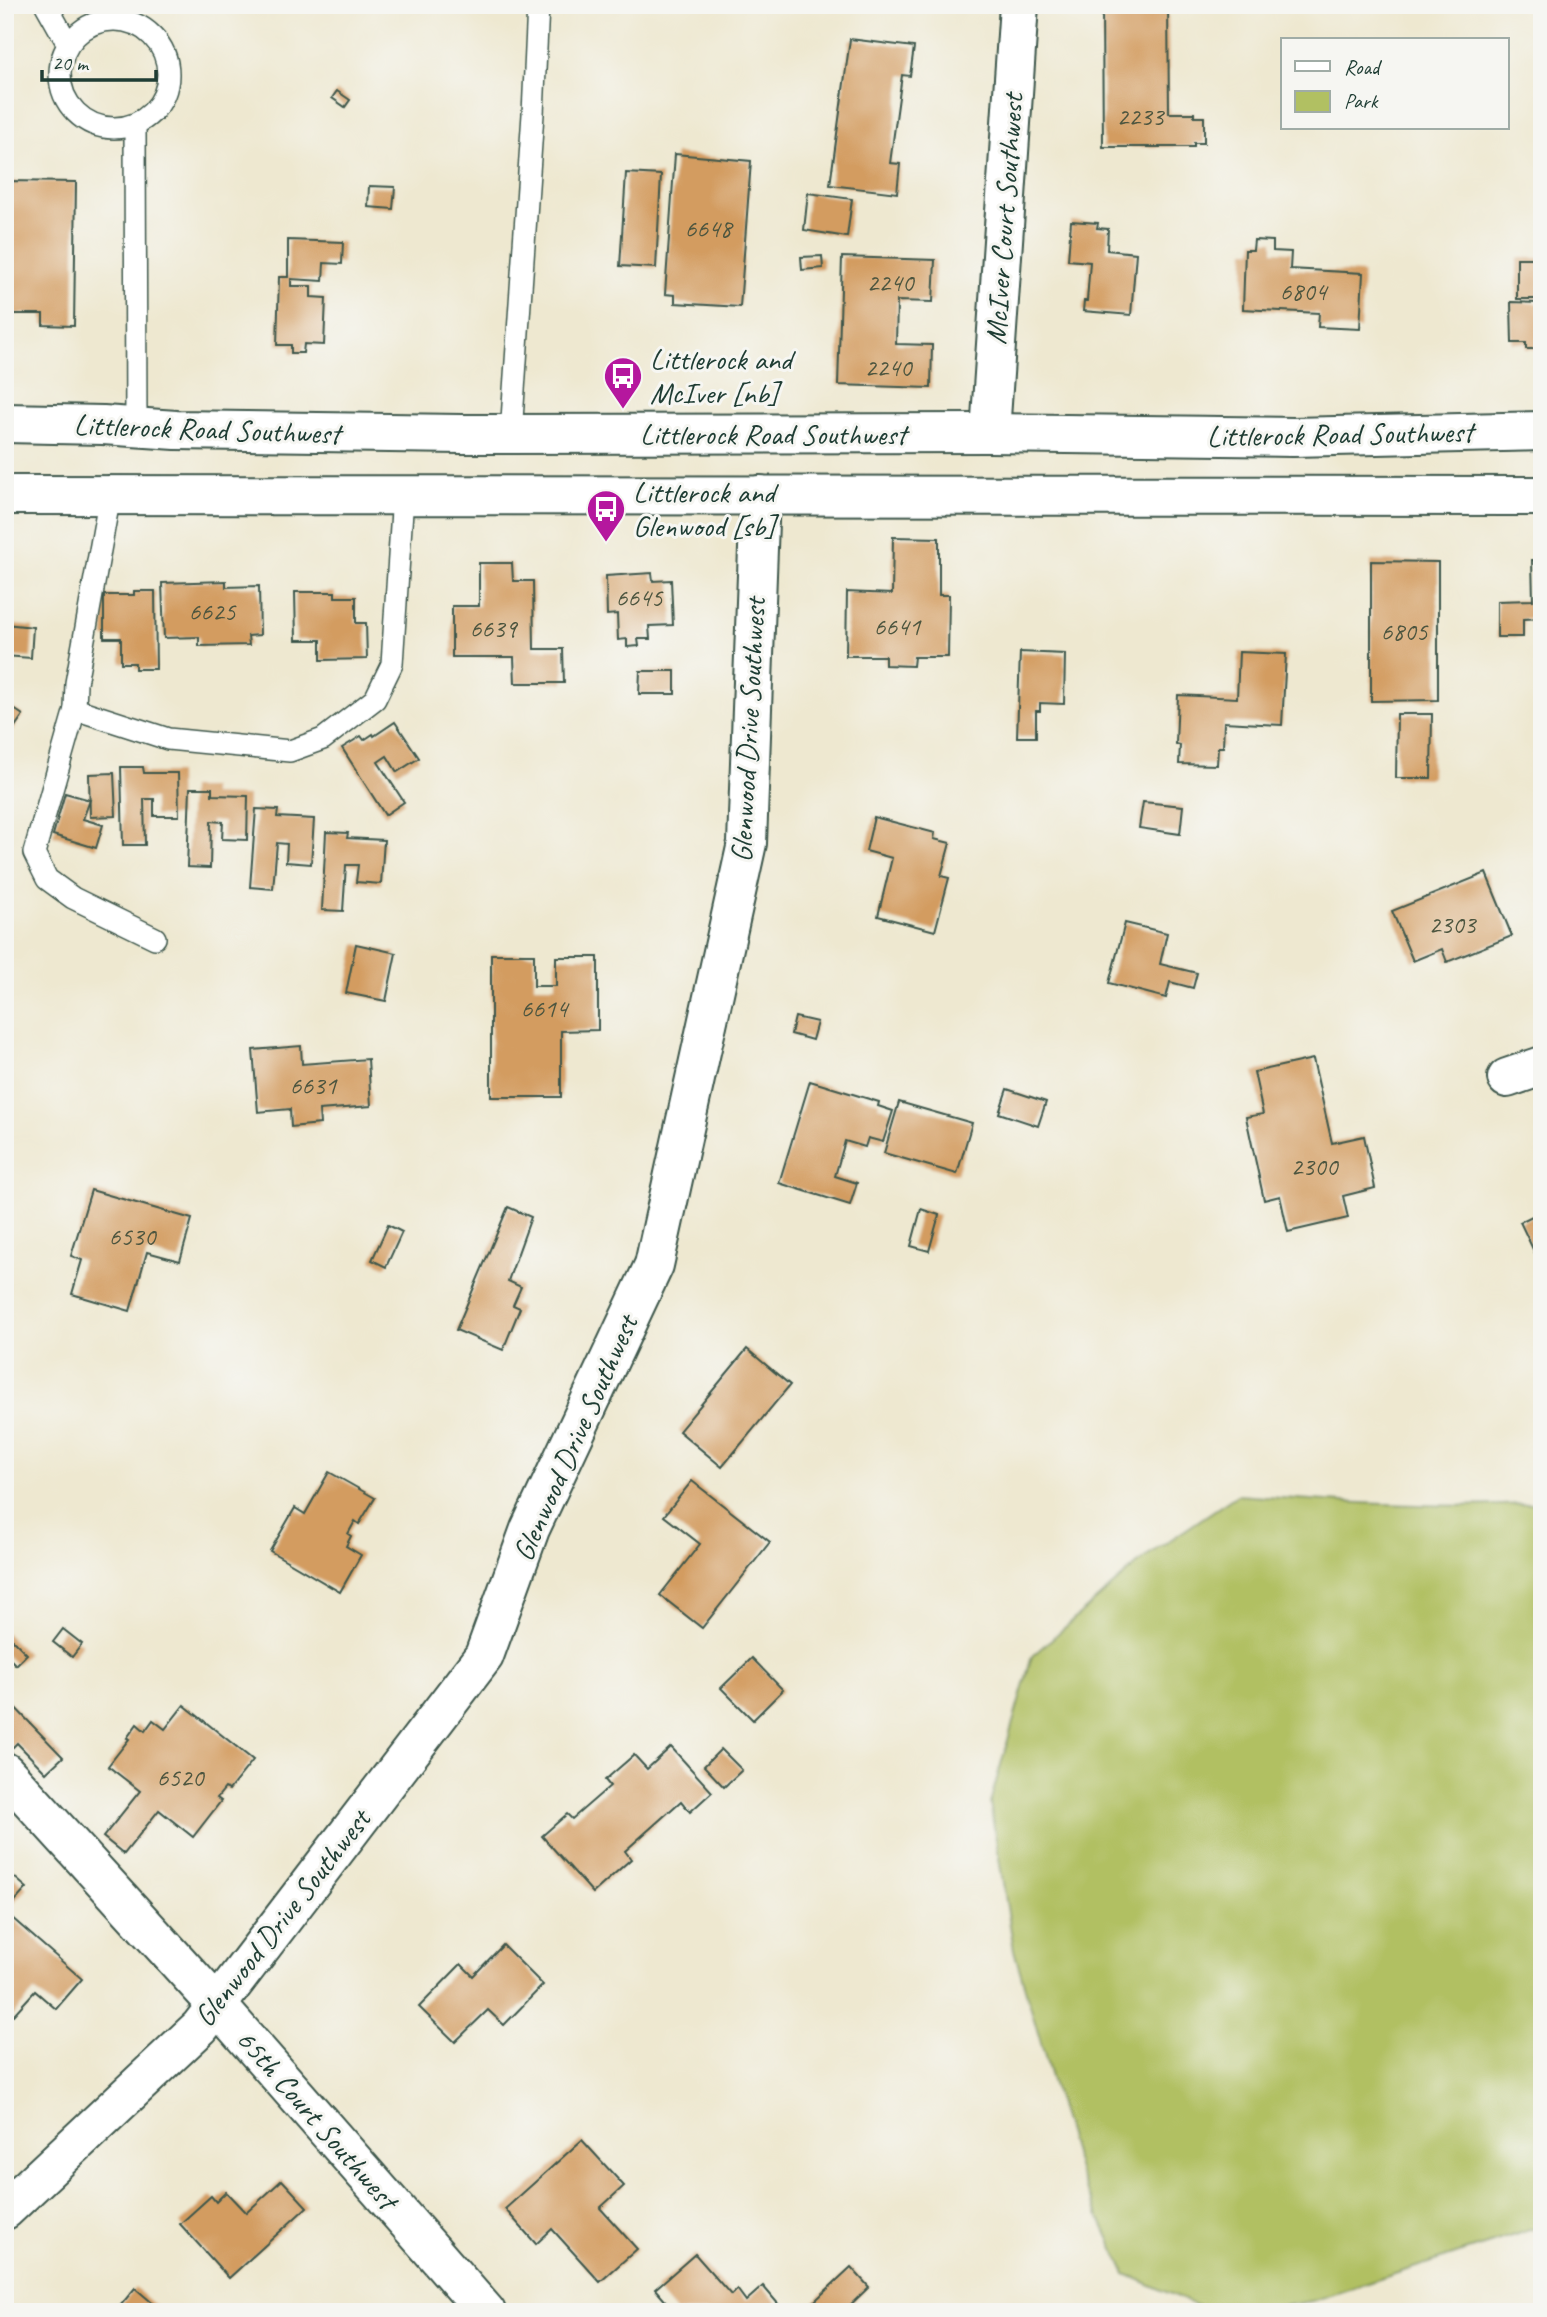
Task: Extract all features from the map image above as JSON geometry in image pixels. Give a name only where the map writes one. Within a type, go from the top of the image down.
[{"type":"street","name":"McIver Court Southwest","points":[[990,433],[1019,5]]},
{"type":"street","name":"Littlerock Road Southwest","points":[[5,423],[310,433],[990,433],[1293,437],[1542,431]]},
{"type":"street","name":"Littlerock Road Southwest","points":[[5,495],[1542,496]]},
{"type":"street","name":"Glenwood Drive Southwest","points":[[5,2210],[200,2027],[484,1656],[530,1529],[654,1265],[747,843],[760,495]]},
{"type":"street","name":"65th Court Southwest","points":[[5,1772],[217,2005],[486,2312]]},
{"type":"lane","points":[[46,5],[68,44]]},
{"type":"lane","points":[[511,434],[533,126],[538,5]]},
{"type":"lane","points":[[113,19],[132,22],[149,31],[161,46],[168,63],[168,82],[163,100],[151,115],[135,125],[118,129],[85,121],[72,109],[63,94],[59,77],[61,60],[68,44],[80,31],[95,22],[113,19]]},
{"type":"lane","points":[[135,125],[136,427]]},
{"type":"lane","points":[[110,495],[76,683],[75,709],[34,853],[47,879],[73,898],[155,938]]},
{"type":"lane","points":[[75,709],[168,738],[290,751],[323,739],[375,699],[392,664],[403,495]]},
{"type":"green space","points":[[1237,1495],[1427,1505],[1542,1503],[1542,2226],[1312,2301],[1243,2312],[1211,2312],[1126,2274],[1079,2174],[1014,1950],[990,1803],[1032,1656],[1148,1555]]},
{"type":"building","points":[[1102,5],[1168,5],[1169,113],[1194,113],[1194,117],[1204,117],[1204,143],[1194,143],[1194,147],[1103,147]]},
{"type":"building","points":[[850,39],[914,47],[910,76],[902,75],[890,163],[900,164],[897,193],[830,185]]},
{"type":"building","points":[[337,91],[350,100],[345,107],[332,98]]},
{"type":"building","points":[[675,154],[751,161],[740,307],[675,303],[675,295],[665,294]]},
{"type":"building","points":[[626,173],[661,175],[656,268],[620,266]]},
{"type":"building","points":[[5,181],[76,182],[74,326],[43,325],[43,314],[13,314],[12,325],[5,325]]},
{"type":"building","points":[[369,186],[395,187],[393,209],[368,207]]},
{"type":"building","points":[[808,193],[852,199],[847,237],[804,230]]},
{"type":"building","points":[[1071,221],[1098,223],[1097,228],[1108,229],[1107,250],[1136,253],[1131,315],[1083,311],[1084,301],[1087,301],[1090,262],[1068,260]]},
{"type":"building","points":[[288,240],[343,242],[342,264],[324,263],[323,281],[291,279],[291,286],[311,286],[311,297],[326,298],[324,345],[304,344],[303,353],[291,353],[291,345],[277,345],[279,277],[288,277]]},
{"type":"building","points":[[1254,240],[1273,241],[1273,251],[1291,252],[1290,269],[1363,273],[1360,329],[1318,327],[1319,313],[1243,309],[1245,250],[1253,250]]},
{"type":"building","points":[[822,256],[823,268],[802,270],[801,257]]},
{"type":"building","points":[[842,257],[935,260],[933,302],[897,301],[896,344],[932,345],[931,388],[838,385]]},
{"type":"building","points":[[1517,258],[1542,258],[1542,299],[1517,299]]},
{"type":"building","points":[[1511,302],[1539,303],[1539,313],[1542,313],[1542,342],[1538,342],[1538,349],[1526,349],[1526,343],[1512,343]]},
{"type":"building","points":[[893,537],[939,538],[939,595],[949,595],[948,657],[914,657],[913,666],[885,665],[885,656],[846,656],[847,592],[892,594]]},
{"type":"building","points":[[1532,560],[1542,560],[1542,618],[1523,619],[1523,637],[1497,637],[1497,601],[1533,600]]},
{"type":"building","points":[[1371,561],[1438,562],[1438,700],[1371,701]]},
{"type":"building","points":[[479,563],[512,563],[513,581],[533,581],[534,649],[563,649],[564,683],[515,683],[514,657],[452,657],[452,606],[479,606]]},
{"type":"building","points":[[652,573],[653,581],[671,580],[673,625],[649,626],[650,639],[638,639],[639,646],[627,647],[627,639],[618,640],[617,614],[607,615],[606,576]]},
{"type":"building","points":[[226,581],[226,587],[259,586],[260,635],[248,636],[249,645],[199,646],[199,637],[164,638],[162,583]]},
{"type":"building","points":[[134,591],[155,591],[156,669],[135,669],[135,663],[121,663],[121,638],[104,638],[104,595],[134,595]]},
{"type":"building","points":[[295,592],[335,592],[335,597],[356,597],[356,623],[366,623],[367,659],[321,660],[321,640],[296,640]]},
{"type":"building","points":[[5,624],[33,627],[31,658],[5,656]]},
{"type":"building","points":[[1020,652],[1065,654],[1064,704],[1040,703],[1040,711],[1036,711],[1036,737],[1017,737]]},
{"type":"building","points":[[1239,652],[1286,654],[1282,725],[1224,722],[1223,747],[1218,747],[1217,765],[1179,764],[1180,745],[1176,744],[1178,695],[1237,698]]},
{"type":"building","points":[[640,671],[675,671],[675,694],[639,694]]},
{"type":"building","points":[[5,703],[23,715],[5,741]]},
{"type":"building","points":[[1397,714],[1432,714],[1431,778],[1396,778]]},
{"type":"building","points":[[395,722],[419,758],[397,772],[387,756],[378,762],[404,802],[385,815],[342,748],[361,736],[364,740],[373,734],[374,736]]},
{"type":"building","points":[[121,767],[143,767],[144,773],[178,773],[179,816],[154,816],[154,799],[144,799],[145,845],[123,845]]},
{"type":"building","points":[[114,773],[116,816],[90,817],[89,774]]},
{"type":"building","points":[[190,788],[212,788],[212,795],[248,796],[247,840],[222,839],[223,822],[211,821],[210,868],[187,867]]},
{"type":"building","points":[[65,793],[90,800],[83,819],[103,825],[96,848],[53,835]]},
{"type":"building","points":[[1143,802],[1183,806],[1180,834],[1139,828]]},
{"type":"building","points":[[256,809],[278,810],[277,817],[314,819],[311,864],[286,862],[287,844],[277,843],[273,889],[250,887]]},
{"type":"building","points":[[874,817],[935,833],[934,839],[950,843],[941,876],[949,878],[935,931],[878,916],[892,858],[866,851]]},
{"type":"building","points":[[326,832],[348,833],[347,838],[384,840],[381,884],[356,882],[358,865],[346,865],[343,911],[322,910]]},
{"type":"building","points":[[1486,873],[1512,936],[1447,962],[1442,949],[1413,961],[1392,911]]},
{"type":"building","points":[[1125,923],[1167,933],[1160,964],[1197,973],[1193,988],[1170,982],[1166,998],[1109,983]]},
{"type":"building","points":[[356,944],[396,953],[386,1001],[346,993]]},
{"type":"building","points":[[491,954],[534,954],[534,986],[556,986],[556,957],[598,957],[598,1030],[561,1031],[561,1097],[491,1097]]},
{"type":"building","points":[[795,1017],[817,1022],[812,1040],[791,1034]]},
{"type":"building","points":[[301,1046],[302,1064],[368,1059],[371,1106],[319,1110],[320,1124],[291,1127],[290,1109],[258,1112],[253,1050]]},
{"type":"building","points":[[1313,1059],[1332,1143],[1364,1136],[1375,1188],[1343,1196],[1348,1218],[1288,1232],[1280,1196],[1264,1200],[1246,1117],[1263,1114],[1254,1072]]},
{"type":"building","points":[[810,1081],[879,1102],[878,1106],[893,1111],[883,1142],[868,1138],[865,1147],[845,1141],[835,1176],[857,1183],[850,1205],[779,1183]]},
{"type":"building","points":[[1007,1089],[1046,1102],[1038,1126],[999,1113]]},
{"type":"building","points":[[899,1102],[972,1123],[957,1174],[884,1153]]},
{"type":"building","points":[[91,1190],[192,1219],[180,1261],[147,1252],[130,1311],[72,1294],[82,1260],[71,1256]]},
{"type":"building","points":[[508,1207],[531,1217],[508,1281],[521,1287],[513,1305],[520,1308],[503,1350],[456,1330]]},
{"type":"building","points":[[921,1209],[939,1215],[929,1251],[911,1246]]},
{"type":"building","points":[[1542,1211],[1542,1268],[1520,1222]]},
{"type":"building","points":[[388,1225],[402,1232],[386,1267],[372,1260]]},
{"type":"building","points":[[747,1349],[790,1385],[722,1467],[679,1431]]},
{"type":"building","points":[[329,1472],[375,1498],[359,1524],[355,1521],[348,1534],[351,1536],[346,1546],[361,1555],[340,1592],[270,1551],[295,1508],[305,1514]]},
{"type":"building","points":[[692,1481],[770,1542],[702,1628],[660,1595],[700,1544],[664,1516]]},
{"type":"building","points":[[63,1629],[82,1644],[72,1657],[53,1642]]},
{"type":"building","points":[[5,1632],[27,1654],[16,1665],[5,1654]]},
{"type":"building","points":[[752,1658],[783,1690],[753,1720],[721,1688]]},
{"type":"building","points":[[5,1697],[63,1757],[46,1773],[17,1743],[12,1748],[5,1741]]},
{"type":"building","points":[[184,1705],[253,1760],[229,1790],[225,1788],[217,1798],[221,1801],[193,1837],[159,1810],[124,1854],[103,1837],[140,1791],[108,1766],[137,1724],[145,1731],[153,1720],[165,1729]]},
{"type":"building","points":[[671,1747],[712,1792],[690,1812],[681,1801],[625,1851],[631,1859],[593,1893],[542,1836],[567,1814],[572,1819],[610,1786],[605,1780],[634,1755],[647,1769]]},
{"type":"building","points":[[721,1749],[742,1770],[724,1787],[704,1766]]},
{"type":"building","points":[[5,1869],[27,1888],[5,1912]]},
{"type":"building","points":[[11,1917],[82,1979],[56,2009],[35,1991],[5,2024],[5,1925]]},
{"type":"building","points":[[503,1945],[543,1985],[504,2025],[488,2010],[455,2042],[419,2007],[461,1964],[473,1976]]},
{"type":"building","points":[[582,2140],[624,2186],[600,2208],[637,2249],[600,2282],[552,2229],[536,2244],[505,2209]]},
{"type":"building","points":[[282,2180],[307,2207],[229,2278],[180,2224],[211,2196],[216,2202],[226,2192],[246,2213]]},
{"type":"building","points":[[695,2254],[731,2295],[737,2289],[746,2301],[763,2286],[785,2312],[675,2312],[655,2289]]},
{"type":"building","points":[[851,2267],[869,2287],[843,2312],[803,2312]]},
{"type":"building","points":[[135,2288],[163,2312],[115,2312]]},
{"type":"place","name":"Littlerock and McIver [nb]","points":[[623,410]]},
{"type":"place","name":"Littlerock and Glenwood [sb]","points":[[606,543]]}]
